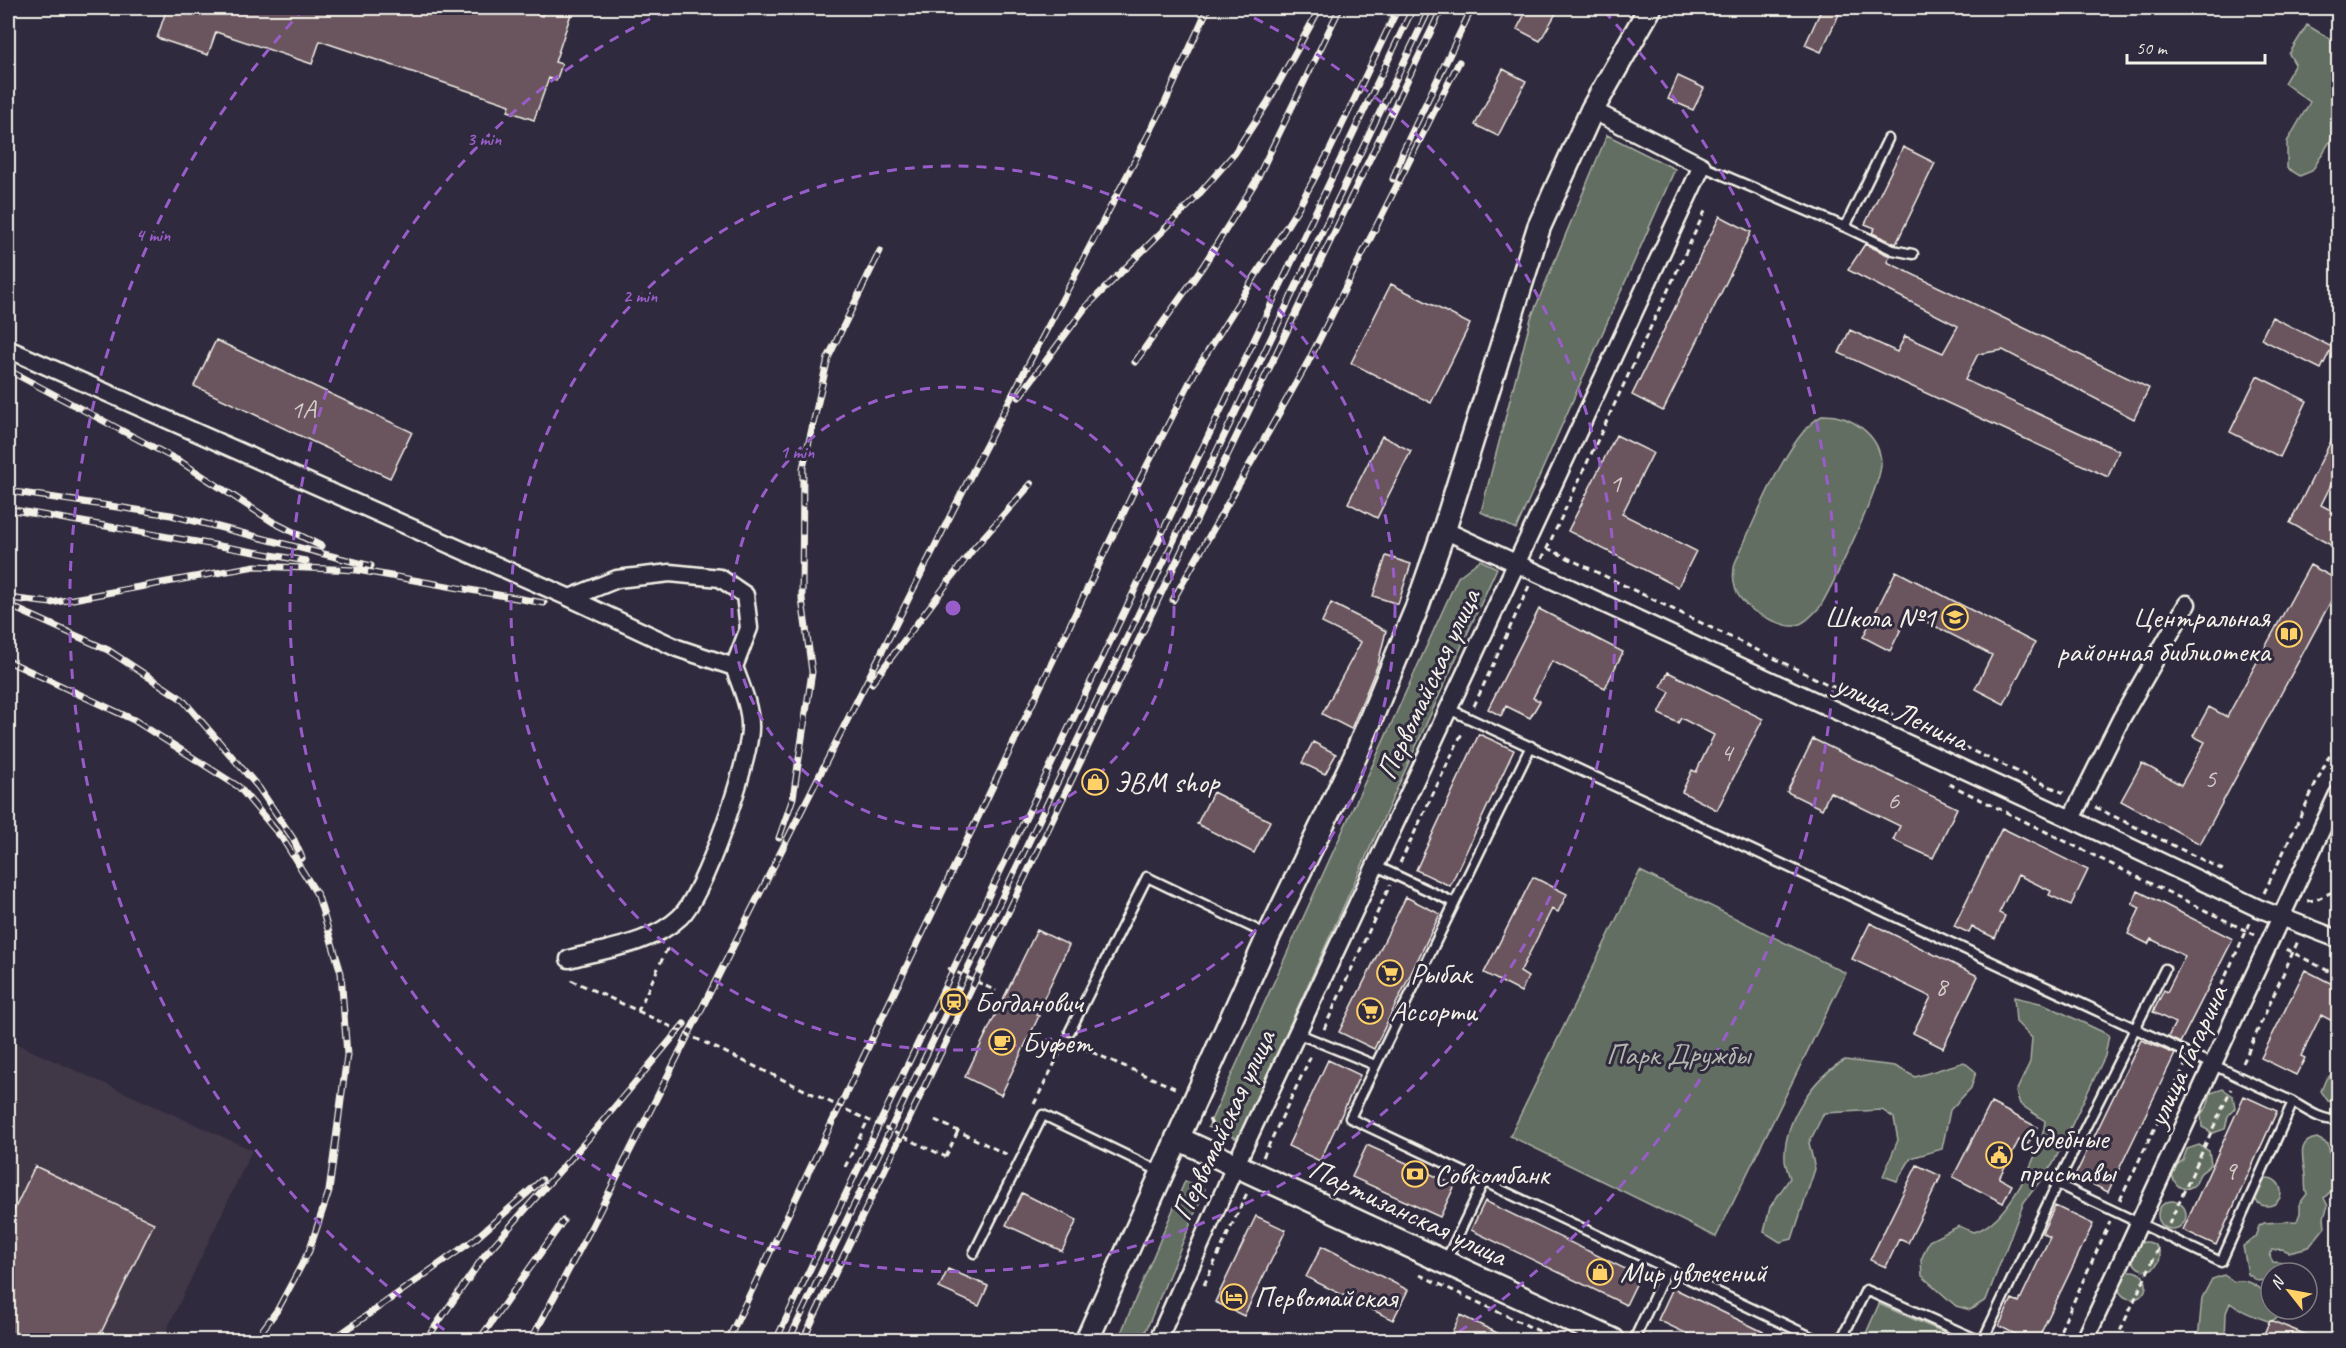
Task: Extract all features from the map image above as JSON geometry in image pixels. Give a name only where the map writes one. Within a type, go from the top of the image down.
[{"type":"main road","name":"Первомайская улица","points":[[1087,1341],[1269,935],[1355,757],[1416,610],[1444,530],[1539,227],[1592,110],[1650,8]]},
{"type":"main road","name":"Партизанская улица","points":[[1177,1138],[1254,1161],[1445,1262],[1613,1341]]},
{"type":"street","points":[[1592,110],[1702,166]]},
{"type":"street","name":"Первомайская улица","points":[[1158,1341],[1254,1161],[1299,1034],[1702,166]]},
{"type":"street","points":[[8,349],[570,598],[676,648],[734,667]]},
{"type":"street","name":"улица Ленина","points":[[1444,530],[2071,819],[2258,908],[2338,939]]},
{"type":"street","points":[[569,959],[648,938],[681,917],[707,870],[740,780],[750,728],[744,695],[734,667],[749,628],[745,595],[720,578],[670,573],[617,579],[570,598]]},
{"type":"street","points":[[2071,819],[2121,719],[2187,604]]},
{"type":"street","name":"улица Гагарина","points":[[2085,1341],[2338,794]]},
{"type":"lane","points":[[1845,227],[1888,139]]},
{"type":"lane","points":[[1702,166],[1893,250],[1913,254]]},
{"type":"lane","points":[[1449,709],[2191,1053],[2317,1115],[2338,1119]]},
{"type":"lane","points":[[1531,746],[1453,902],[1350,1118],[1818,1341]]},
{"type":"lane","points":[[1376,866],[1453,902]]},
{"type":"lane","points":[[1070,1031],[1147,877],[1269,935]]},
{"type":"lane","points":[[1983,1341],[2057,1184],[2164,969]]},
{"type":"lane","points":[[1299,1034],[1375,1065]]},
{"type":"lane","points":[[2057,1184],[2221,1262],[2293,1102]]},
{"type":"lane","points":[[974,1253],[1043,1115],[1161,1173]]},
{"type":"lane","points":[[1445,1262],[1483,1183]]},
{"type":"lane","points":[[1634,1341],[1667,1269]]},
{"type":"lane","points":[[1841,1341],[1866,1290],[1978,1341]]},
{"type":"path","points":[[1202,1288],[1254,1161],[1318,1042],[1706,209]]},
{"type":"path","points":[[1547,548],[1825,683],[2079,800],[2233,875]]},
{"type":"path","points":[[2056,1341],[2338,737]]},
{"type":"path","points":[[2332,750],[2338,753]]},
{"type":"path","points":[[1941,780],[2338,976]]},
{"type":"path","points":[[2255,885],[2289,901],[2316,900],[2338,889]]},
{"type":"path","points":[[2116,1341],[2316,900]]},
{"type":"path","points":[[638,1011],[667,949]]},
{"type":"path","points":[[948,968],[996,991]]},
{"type":"path","points":[[571,980],[946,1157],[958,1131]]},
{"type":"path","points":[[1029,1114],[1066,1041],[1196,1097],[1219,1137],[1254,1161]]},
{"type":"path","points":[[845,1167],[868,1120]]},
{"type":"path","points":[[935,1120],[1008,1156],[1013,1146]]},
{"type":"path","points":[[1638,1331],[1658,1341]]},
{"type":"shaded area","points":[[8,1040],[252,1150],[162,1340],[8,1340]]},
{"type":"green space","points":[[2307,25],[2338,44],[2338,128],[2312,171],[2300,176],[2287,168],[2287,142],[2310,102],[2284,83],[2295,64],[2289,54]]},
{"type":"green space","points":[[1607,135],[1675,169],[1516,529],[1481,512],[1531,318]]},
{"type":"green space","points":[[1824,415],[1844,418],[1862,428],[1869,435],[1879,453],[1881,463],[1879,475],[1856,535],[1820,607],[1802,623],[1788,626],[1762,616],[1746,605],[1736,591],[1733,574],[1735,563],[1761,504],[1785,458],[1811,424]]},
{"type":"green space","points":[[1480,560],[1497,568],[1238,1139],[1208,1127],[1458,577]]},
{"type":"green space","name":"Парк Дружбы","points":[[1640,871],[1846,973],[1716,1237],[1510,1136]]},
{"type":"green space","points":[[2014,997],[2044,1004],[2109,1035],[2105,1056],[2053,1164],[2024,1202],[1986,1300],[1970,1310],[1956,1306],[1922,1276],[1921,1260],[1929,1241],[1959,1226],[1973,1232],[1985,1227],[1998,1216],[2020,1186],[2037,1151],[2045,1121],[2020,1104],[2016,1092],[2030,1062],[2032,1038],[2016,1022]]},
{"type":"green space","points":[[1845,1060],[1895,1066],[1915,1077],[1964,1062],[1976,1072],[1971,1088],[1950,1110],[1942,1149],[1911,1158],[1897,1181],[1883,1176],[1898,1140],[1894,1118],[1882,1110],[1824,1113],[1809,1143],[1815,1169],[1792,1239],[1780,1242],[1764,1232],[1770,1207],[1790,1178],[1785,1160],[1789,1131],[1802,1102],[1811,1089],[1822,1077]]},
{"type":"green space","points":[[2331,1075],[2338,1075],[2338,1103],[2328,1101],[2321,1091],[2326,1079]]},
{"type":"green space","points":[[2223,1089],[2233,1096],[2235,1108],[2228,1116],[2225,1129],[2213,1133],[2202,1127],[2201,1114],[2207,1107],[2211,1093]]},
{"type":"green space","points":[[2317,1138],[2328,1144],[2333,1169],[2332,1190],[2324,1198],[2328,1206],[2324,1217],[2325,1227],[2309,1247],[2289,1252],[2282,1249],[2272,1250],[2270,1257],[2272,1261],[2259,1261],[2258,1281],[2248,1274],[2243,1246],[2255,1237],[2259,1226],[2264,1223],[2297,1221],[2300,1203],[2307,1194],[2302,1152],[2303,1147],[2310,1140]]},
{"type":"green space","points":[[2199,1145],[2209,1151],[2211,1164],[2200,1174],[2193,1186],[2180,1187],[2175,1182],[2172,1169],[2183,1160],[2187,1149]]},
{"type":"green space","points":[[2267,1178],[2277,1182],[2281,1192],[2277,1202],[2267,1206],[2257,1202],[2253,1192],[2257,1182]]},
{"type":"green space","points":[[1185,1181],[1205,1189],[1142,1340],[1118,1340]]},
{"type":"green space","points":[[2172,1201],[2182,1205],[2186,1215],[2182,1225],[2172,1229],[2162,1225],[2158,1215],[2162,1205]]},
{"type":"green space","points":[[2146,1242],[2156,1246],[2160,1256],[2156,1266],[2146,1270],[2136,1266],[2132,1256],[2136,1246]]},
{"type":"green space","points":[[2132,1271],[2142,1275],[2146,1285],[2142,1295],[2132,1299],[2122,1295],[2118,1285],[2122,1275]]},
{"type":"green space","points":[[2224,1275],[2234,1282],[2247,1282],[2259,1288],[2259,1318],[2230,1303],[2226,1313],[2225,1340],[2198,1340],[2202,1298],[2212,1279]]},
{"type":"green space","points":[[1879,1304],[1961,1340],[1863,1340]]},
{"type":"building","points":[[167,8],[518,8],[542,16],[545,8],[573,8],[555,62],[562,64],[556,81],[549,78],[534,120],[508,111],[510,105],[320,41],[312,64],[216,32],[208,55],[157,38]]},
{"type":"building","points":[[1528,8],[1559,8],[1540,41],[1517,29]]},
{"type":"building","points":[[1822,8],[1842,8],[1821,52],[1805,45]]},
{"type":"building","points":[[1503,69],[1526,81],[1498,136],[1475,125]]},
{"type":"building","points":[[1678,76],[1704,88],[1693,110],[1668,99]]},
{"type":"building","points":[[1903,147],[1935,163],[1896,244],[1872,233],[1875,228],[1865,224]]},
{"type":"building","points":[[1720,216],[1751,232],[1663,411],[1632,395]]},
{"type":"building","points":[[1865,244],[1890,256],[1887,262],[2149,388],[2134,419],[2003,350],[1978,354],[1965,380],[2119,451],[2108,477],[1839,353],[1850,330],[1897,352],[1905,336],[1943,353],[1958,326],[1848,270]]},
{"type":"building","points":[[1391,284],[1470,324],[1431,403],[1351,363]]},
{"type":"building","points":[[2272,317],[2332,347],[2321,369],[2261,339]]},
{"type":"building","points":[[216,340],[412,432],[390,478],[194,386]]},
{"type":"building","points":[[2257,376],[2307,401],[2280,457],[2230,432]]},
{"type":"building","points":[[2338,427],[2338,471],[2321,505],[2338,514],[2338,549],[2290,523]]},
{"type":"building","points":[[1616,435],[1653,453],[1622,514],[1696,551],[1678,587],[1568,531]]},
{"type":"building","points":[[1382,436],[1411,451],[1377,518],[1348,503]]},
{"type":"building","points":[[1386,556],[1411,564],[1398,604],[1373,596]]},
{"type":"building","points":[[2310,565],[2338,580],[2338,588],[2200,844],[2121,801],[2142,763],[2181,785],[2205,742],[2193,736],[2209,707],[2227,717]]},
{"type":"building","points":[[1896,571],[2035,643],[2004,704],[1975,689],[1992,655],[1909,613],[1890,651],[1863,637]]},
{"type":"building","points":[[1331,603],[1386,631],[1378,664],[1351,729],[1322,714],[1361,642],[1322,623]]},
{"type":"building","points":[[1539,609],[1623,652],[1605,688],[1552,661],[1533,698],[1540,701],[1530,718],[1506,706],[1501,716],[1488,709]]},
{"type":"building","points":[[1668,672],[1763,719],[1717,810],[1682,792],[1692,770],[1696,772],[1714,735],[1681,718],[1678,723],[1659,714],[1670,692],[1661,687]]},
{"type":"building","points":[[1479,734],[1514,750],[1450,886],[1416,870]]},
{"type":"building","points":[[1813,739],[1957,808],[1933,858],[1893,840],[1900,826],[1830,792],[1822,809],[1787,792]]},
{"type":"building","points":[[1313,742],[1336,754],[1325,774],[1302,763]]},
{"type":"building","points":[[1213,792],[1270,821],[1254,853],[1197,824]]},
{"type":"building","points":[[2002,828],[2088,870],[2071,905],[2049,895],[2051,891],[2018,875],[1999,913],[2005,916],[1995,938],[1972,927],[1969,933],[1954,926]]},
{"type":"building","points":[[1533,877],[1567,894],[1558,912],[1552,909],[1520,972],[1528,977],[1521,992],[1484,973]]},
{"type":"building","points":[[2138,891],[2233,939],[2180,1043],[2168,1037],[2175,1023],[2153,1012],[2164,990],[2167,992],[2185,956],[2151,939],[2148,944],[2128,934],[2140,908],[2132,904]]},
{"type":"building","name":"Рыбак","points":[[1406,897],[1440,914],[1374,1049],[1339,1032]]},
{"type":"building","points":[[1870,923],[1978,976],[1943,1048],[1913,1033],[1931,997],[1852,959]]},
{"type":"building","name":"Богданович","points":[[1037,930],[1069,945],[1036,1015],[1039,1016],[1001,1095],[965,1077]]},
{"type":"building","points":[[2305,970],[2338,987],[2338,1024],[2321,1015],[2301,1056],[2305,1058],[2296,1075],[2261,1058]]},
{"type":"building","points":[[2141,1040],[2175,1054],[2108,1192],[2075,1176]]},
{"type":"building","points":[[1328,1060],[1360,1075],[1320,1161],[1288,1146]]},
{"type":"building","points":[[2244,1096],[2277,1111],[2216,1245],[2183,1230]]},
{"type":"building","points":[[1991,1103],[2037,1127],[2028,1144],[2019,1140],[1999,1178],[2012,1185],[2003,1203],[1953,1177]]},
{"type":"building","points":[[1367,1145],[1455,1185],[1440,1217],[1352,1177]]},
{"type":"building","points":[[1917,1165],[1941,1176],[1908,1243],[1899,1239],[1886,1267],[1870,1260]]},
{"type":"building","points":[[35,1166],[154,1223],[97,1341],[8,1341],[8,1223]]},
{"type":"building","points":[[1022,1193],[1077,1220],[1062,1251],[1006,1225]]},
{"type":"building","points":[[1485,1201],[1640,1276],[1626,1305],[1471,1230]]},
{"type":"building","points":[[2055,1206],[2093,1224],[2037,1341],[2029,1341],[1999,1326],[2012,1299],[2019,1302],[2050,1237],[2042,1233]]},
{"type":"building","points":[[1256,1216],[1286,1230],[1244,1316],[1215,1302]]},
{"type":"building","points":[[1322,1246],[1408,1290],[1393,1320],[1306,1277]]},
{"type":"building","points":[[948,1269],[988,1286],[979,1306],[939,1288]]},
{"type":"building","points":[[1673,1288],[1782,1341],[1702,1341],[1658,1320]]},
{"type":"building","points":[[1460,1315],[1514,1341],[1448,1341]]},
{"type":"building","points":[[2270,1321],[2319,1340],[2319,1341],[2261,1341]]},
{"type":"railway","points":[[531,1340],[591,1228],[982,453],[1166,101],[1208,8]]},
{"type":"railway","points":[[1019,397],[1085,308],[1192,202],[1234,154],[1268,102],[1320,8]]},
{"type":"railway","points":[[1135,362],[1203,266],[1256,181],[1340,8]]},
{"type":"railway","points":[[728,1340],[1133,493],[1195,372],[1298,208],[1330,150],[1398,8]]},
{"type":"railway","points":[[776,1340],[1413,8]]},
{"type":"railway","points":[[789,1340],[1430,8]]},
{"type":"railway","points":[[803,1340],[1442,8]]},
{"type":"railway","points":[[1393,179],[1403,151],[1472,8]]},
{"type":"railway","points":[[1173,600],[1308,362],[1459,62]]},
{"type":"railway","points":[[779,838],[793,798],[812,672],[802,599],[803,468],[828,358],[880,251]]},
{"type":"railway","points":[[8,370],[181,462],[273,522],[321,546]]},
{"type":"railway","points":[[872,683],[974,548],[1031,484]]},
{"type":"railway","points":[[8,491],[171,515],[371,566]]},
{"type":"railway","points":[[8,509],[306,561]]},
{"type":"railway","points":[[8,598],[51,603],[255,566],[357,570],[544,603]]},
{"type":"railway","points":[[8,605],[108,650],[182,699],[259,788],[294,840],[302,858]]},
{"type":"railway","points":[[8,661],[134,720],[239,787],[282,838],[318,896],[341,973],[347,1055],[329,1191],[309,1251],[278,1309],[255,1340]]},
{"type":"railway","points":[[426,1340],[484,1256],[587,1140],[684,1024]]},
{"type":"railway","points":[[332,1340],[475,1239],[542,1180]]},
{"type":"railway","points":[[479,1340],[563,1221]]},
{"type":"place","name":"Школа №1","points":[[1955,617]]},
{"type":"place","name":"Центральная районная библиотека","points":[[2289,634]]},
{"type":"place","name":"ЭВМ shop","points":[[1095,782]]},
{"type":"place","name":"Рыбак","points":[[1390,973]]},
{"type":"place","name":"Богданович","points":[[954,1002]]},
{"type":"place","name":"Ассорти","points":[[1370,1011]]},
{"type":"place","name":"Буфет","points":[[1002,1042]]},
{"type":"place","name":"Судебные приставы","points":[[1999,1155]]},
{"type":"place","name":"Совкомбанк","points":[[1415,1174]]},
{"type":"place","name":"Мир увлечений","points":[[1600,1272]]},
{"type":"place","name":"Первомайская","points":[[1234,1297]]}]
